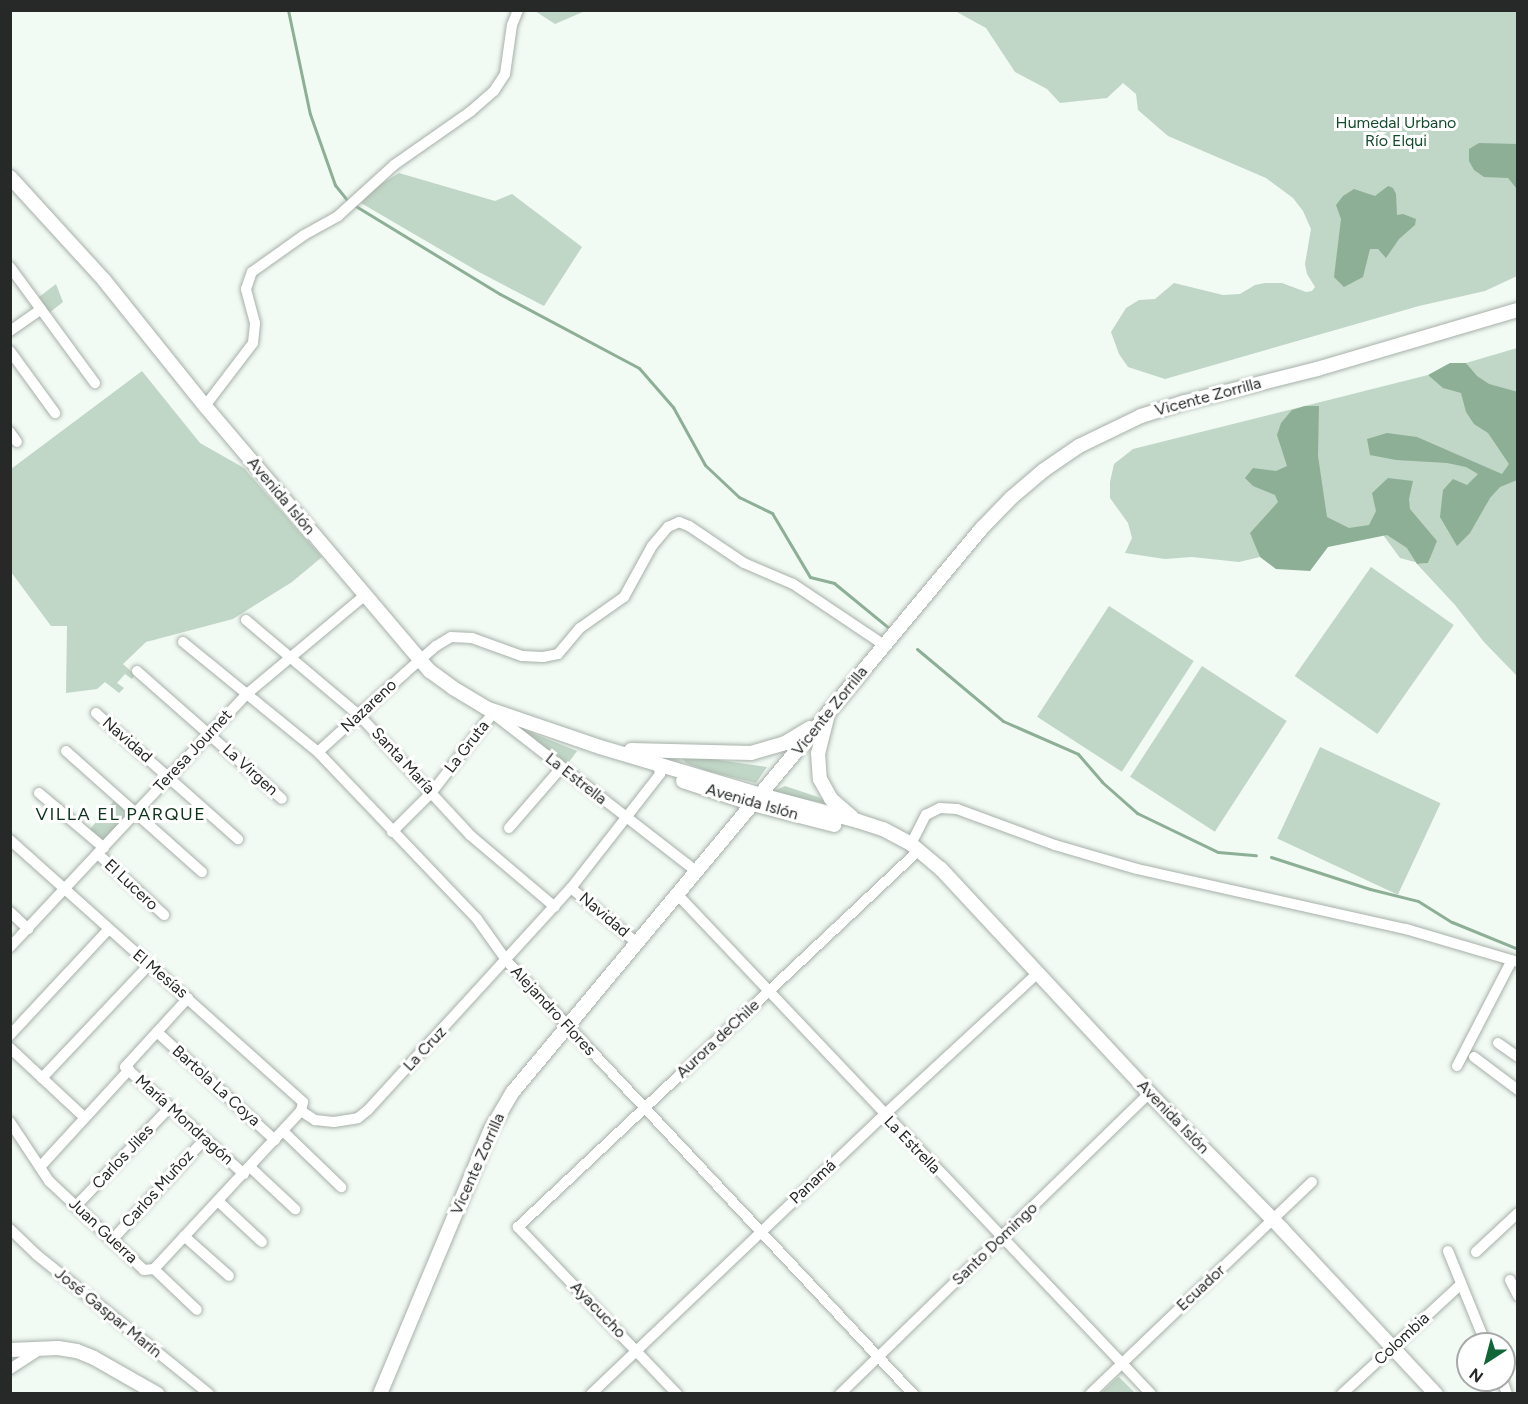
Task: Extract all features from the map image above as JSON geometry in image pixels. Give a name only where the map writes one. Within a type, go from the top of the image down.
[{"type":"main road","name":"Avenida Islón","points":[[10,177],[104,280],[206,406],[420,661],[453,688],[489,711],[659,769],[912,846]]},
{"type":"main road","name":"Vicente Zorrilla","points":[[380,1394],[491,1129],[523,1078],[568,1027],[981,529],[1011,498],[1044,470],[1100,435],[1163,408],[1317,369],[1518,310]]},
{"type":"main road","points":[[600,747],[646,752],[751,753],[794,738],[828,712]]},
{"type":"main road","points":[[828,712],[819,743],[818,771],[831,800],[858,821]]},
{"type":"main road","name":"Avenida Islón","points":[[757,800],[858,821],[883,830],[912,846],[941,869],[1149,1093],[1273,1220],[1436,1394]]},
{"type":"main road","points":[[10,1350],[67,1349],[86,1354],[157,1394]]},
{"type":"street","points":[[206,406],[253,344],[255,323],[246,289],[249,276],[280,251],[352,205],[394,165],[471,111],[498,86],[507,68],[512,25],[518,10]]},
{"type":"street","points":[[10,267],[95,383]]},
{"type":"street","points":[[10,332],[41,309]]},
{"type":"street","points":[[10,351],[55,412]]},
{"type":"street","points":[[10,432],[17,442]]},
{"type":"street","name":"Nazareno","points":[[318,752],[443,641],[459,635],[522,656],[543,657],[558,654],[580,628],[624,597],[652,546],[668,527],[679,522],[689,526],[744,563],[800,589],[884,645]]},
{"type":"street","name":"Teresa Journet","points":[[10,948],[209,733],[249,693],[365,595]]},
{"type":"street","name":"Santa María","points":[[246,620],[293,657],[359,715],[470,835],[555,907]]},
{"type":"street","name":"Alejandro Flores","points":[[183,642],[237,688],[249,693],[318,752],[477,919],[507,961],[568,1027],[759,1233],[913,1394]]},
{"type":"street","name":"La Virgen","points":[[137,670],[282,799]]},
{"type":"street","name":"La Estrella","points":[[489,711],[696,871]]},
{"type":"street","name":"La Gruta","points":[[392,832],[432,792],[489,711]]},
{"type":"street","name":"Navidad","points":[[96,713],[238,839]]},
{"type":"street","points":[[66,751],[202,872]]},
{"type":"street","points":[[509,828],[561,768]]},
{"type":"street","name":"La Cruz","points":[[301,1111],[315,1120],[334,1122],[358,1118],[555,907],[627,819],[659,769]]},
{"type":"street","name":"El Lucero","points":[[39,793],[164,915]]},
{"type":"street","name":"Aurora deChile","points":[[518,1227],[769,991],[912,846],[926,815],[940,808],[957,809],[1055,845],[1137,869],[1406,929],[1515,961]]},
{"type":"street","name":"El Mesías","points":[[10,840],[148,966],[188,998],[303,1102],[301,1111]]},
{"type":"street","name":"Navidad","points":[[571,888],[637,943]]},
{"type":"street","name":"La Estrella","points":[[677,894],[884,1115],[1151,1394]]},
{"type":"street","points":[[10,912],[28,929]]},
{"type":"street","points":[[10,1035],[108,930]]},
{"type":"street","points":[[1457,1065],[1515,961]]},
{"type":"street","points":[[42,1078],[148,966]]},
{"type":"street","name":"Panamá","points":[[591,1394],[884,1115],[1038,974]]},
{"type":"street","points":[[40,1167],[188,998]]},
{"type":"street","name":"Bartola La Coya","points":[[157,1032],[341,1187]]},
{"type":"street","points":[[1498,1043],[1518,1057]]},
{"type":"street","points":[[10,1048],[84,1117]]},
{"type":"street","points":[[1474,1057],[1515,1084]]},
{"type":"street","name":"María Mondragón","points":[[127,1068],[205,1138],[295,1209]]},
{"type":"street","name":"Santo Domingo","points":[[840,1394],[1149,1093]]},
{"type":"street","name":"Carlos Jiles","points":[[76,1206],[170,1107]]},
{"type":"street","points":[[154,1269],[301,1111]]},
{"type":"street","name":"Juan Guerra","points":[[10,1122],[49,1181],[144,1270],[154,1269],[197,1310]]},
{"type":"street","name":"Carlos Muñoz","points":[[112,1240],[205,1138]]},
{"type":"street","name":"Ecuador","points":[[1090,1394],[1311,1182]]},
{"type":"street","points":[[218,1201],[262,1242]]},
{"type":"street","points":[[1476,1252],[1518,1213]]},
{"type":"street","name":"Ayacucho","points":[[518,1227],[677,1394]]},
{"type":"street","name":"José Gaspar Marín","points":[[10,1229],[37,1255],[209,1394]]},
{"type":"street","points":[[184,1236],[229,1276]]},
{"type":"street","points":[[1448,1251],[1481,1332]]},
{"type":"street","points":[[1510,1280],[1518,1296]]},
{"type":"street","name":"Colombia","points":[[1342,1394],[1461,1284]]},
{"type":"street","points":[[10,1369],[41,1350]]},
{"type":"green space","points":[[535,11],[585,11],[555,24]]},
{"type":"green space","name":"Humedal Urbano Río Elqui","points":[[955,11],[1517,11],[1517,276],[1485,291],[1419,306],[1165,379],[1128,367],[1119,354],[1111,332],[1126,308],[1139,300],[1155,299],[1174,283],[1223,295],[1240,294],[1255,285],[1265,283],[1282,283],[1306,292],[1312,291],[1315,287],[1307,274],[1305,264],[1311,229],[1303,211],[1293,198],[1266,178],[1168,136],[1138,110],[1136,94],[1123,83],[1107,98],[1060,103],[1047,89],[1015,72],[986,28]]},
{"type":"green space","points":[[399,173],[495,201],[512,194],[582,247],[544,306],[479,272],[361,203],[371,190]]},
{"type":"green space","points":[[56,284],[63,302],[49,313],[39,297]]},
{"type":"green space","points":[[1517,348],[1517,676],[1484,642],[1455,605],[1417,564],[1428,563],[1430,558],[1415,562],[1400,558],[1378,528],[1258,552],[1260,557],[1239,562],[1192,557],[1165,559],[1125,553],[1132,538],[1128,523],[1110,498],[1110,482],[1114,464],[1133,449],[1428,375],[1432,378],[1469,367],[1466,363]]},
{"type":"green space","points":[[142,371],[200,443],[244,468],[322,557],[292,582],[233,619],[146,642],[123,664],[135,675],[132,679],[125,674],[117,683],[124,688],[119,693],[105,682],[97,689],[66,693],[67,626],[51,626],[11,572],[11,469]]},
{"type":"green space","points":[[1371,567],[1454,625],[1377,734],[1295,676]]},
{"type":"green space","points":[[1109,606],[1194,661],[1122,772],[1037,717]]},
{"type":"green space","points":[[1202,666],[1287,721],[1215,832],[1130,777]]},
{"type":"green space","points":[[522,729],[577,751],[566,766]]},
{"type":"green space","points":[[1320,747],[1441,803],[1398,895],[1277,839]]},
{"type":"green space","points":[[681,757],[698,757],[767,767],[756,783],[707,771],[686,763]]},
{"type":"green space","points":[[785,786],[818,797],[832,805],[772,792]]},
{"type":"green space","points":[[118,796],[137,812],[106,849],[87,833]]},
{"type":"green space","points":[[1119,1377],[1135,1393],[1101,1393],[1117,1378]]},
{"type":"shaded area","points":[[1479,143],[1517,144],[1517,189],[1508,178],[1484,177],[1474,170],[1469,161],[1469,149]]},
{"type":"shaded area","points":[[1388,186],[1393,188],[1396,194],[1397,215],[1403,214],[1416,219],[1415,225],[1399,239],[1386,258],[1378,249],[1370,249],[1363,277],[1344,287],[1334,277],[1341,219],[1336,205],[1343,196],[1354,189],[1375,196]]},
{"type":"shaded area","points":[[1450,363],[1466,363],[1477,376],[1489,384],[1518,392],[1517,480],[1500,487],[1490,498],[1470,533],[1457,546],[1440,517],[1443,490],[1453,479],[1467,485],[1478,474],[1466,467],[1447,463],[1396,460],[1370,455],[1367,439],[1387,433],[1417,437],[1502,474],[1509,464],[1488,433],[1474,424],[1466,412],[1461,393],[1443,388],[1428,375]]},
{"type":"shaded area","points":[[1305,406],[1319,406],[1318,456],[1327,517],[1349,528],[1369,525],[1376,511],[1372,493],[1388,478],[1413,481],[1409,499],[1410,509],[1437,541],[1428,563],[1417,564],[1407,548],[1387,535],[1328,547],[1310,571],[1276,569],[1260,557],[1250,533],[1278,502],[1275,495],[1253,486],[1245,478],[1253,468],[1276,471],[1287,466],[1277,435],[1281,423],[1292,410]]},
{"type":"waterway","points":[[288,10],[310,114],[335,185],[348,201]]},
{"type":"waterway","points":[[354,205],[500,294],[639,368],[673,407],[705,465],[739,497],[772,513],[810,577],[834,583],[890,629]]},
{"type":"waterway","points":[[917,649],[1003,721],[1078,754],[1102,782],[1137,813],[1218,852],[1256,855]]},
{"type":"waterway","points":[[1271,857],[1370,889],[1418,901],[1452,922],[1518,949]]},
{"type":"district","name":"VILLA EL PARQUE","points":[[121,814]]}]
